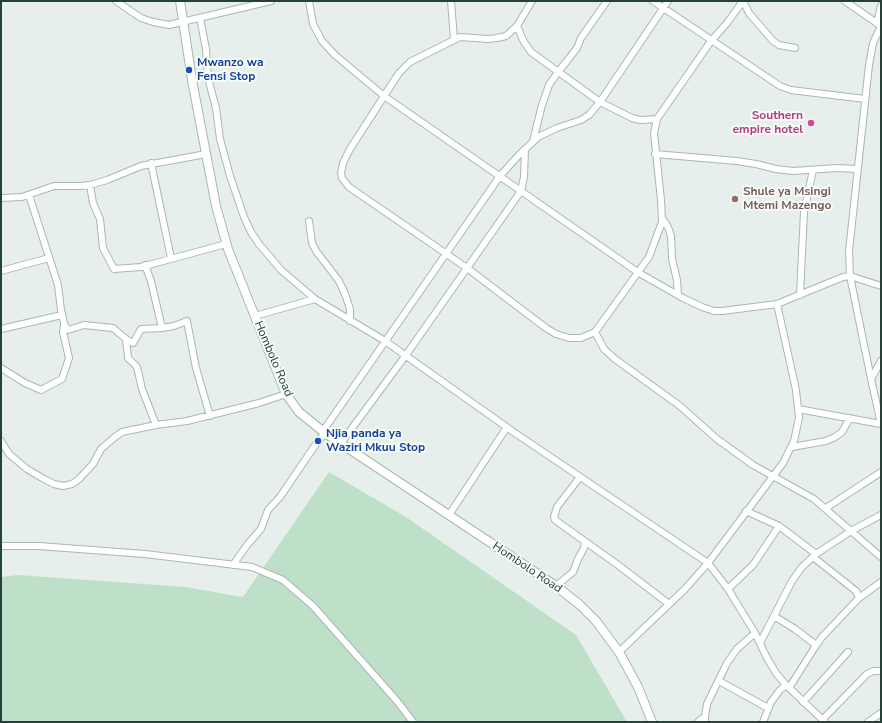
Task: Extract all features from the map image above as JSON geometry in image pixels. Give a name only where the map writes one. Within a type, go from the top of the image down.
[{"type":"street","points":[[116,1],[141,18],[169,25],[270,1]]},
{"type":"street","name":"Hombolo Road","points":[[180,1],[192,80],[206,154],[216,206],[226,244],[286,394],[299,412],[324,432],[556,586],[580,605],[596,621],[619,652],[638,687],[652,722]]},
{"type":"street","points":[[309,1],[313,24],[322,41],[335,55],[384,96],[639,273],[702,307],[714,311],[777,304],[843,277],[850,276],[881,286]]},
{"type":"street","points":[[451,1],[454,39]]},
{"type":"street","points":[[532,1],[517,26],[506,36],[488,39],[460,36],[410,62],[399,73],[384,96],[348,154],[343,163],[341,173],[342,178],[349,187],[467,268],[546,328],[556,334],[569,338],[580,338],[595,332],[639,273],[649,257],[662,222],[661,200],[655,154],[654,133],[657,119],[712,41],[743,1],[749,13],[773,41],[779,45],[795,48]]},
{"type":"street","points":[[533,142],[546,92],[558,72],[577,48],[581,38],[607,1]]},
{"type":"street","points":[[653,1],[780,86],[791,90],[865,98]]},
{"type":"street","points":[[233,565],[244,548],[261,529],[268,510],[280,497],[385,341],[500,176],[525,149],[545,132],[581,120],[589,115],[600,102],[668,1]]},
{"type":"street","points":[[845,1],[880,25]]},
{"type":"street","points":[[798,409],[881,424],[850,276],[849,251],[865,98],[873,43],[880,25],[881,6]]},
{"type":"street","points":[[200,18],[206,49],[208,78],[216,108],[220,139],[230,176],[244,217],[259,244],[281,270],[315,299],[385,341],[440,381],[708,563],[728,589],[755,633],[767,658],[788,687],[824,721],[867,674],[873,671],[881,671]]},
{"type":"street","points":[[517,26],[524,42],[531,52],[600,102],[632,118],[640,120],[657,119]]},
{"type":"street","points":[[340,443],[406,356],[521,191],[524,177],[525,149]]},
{"type":"street","points":[[1,198],[29,195],[54,186],[69,187],[90,185],[141,166],[206,154]]},
{"type":"street","points":[[655,154],[737,161],[756,164],[776,170],[793,171],[837,168],[857,169]]},
{"type":"street","points":[[151,164],[171,258]]},
{"type":"street","points":[[800,295],[804,212],[813,170]]},
{"type":"street","points":[[90,185],[93,203],[100,219],[103,248],[114,269],[145,265],[226,244]]},
{"type":"street","points":[[29,195],[58,285],[65,328],[68,330],[84,325],[113,328],[126,339],[133,342],[141,330],[174,326],[187,321],[196,368],[210,416]]},
{"type":"street","points":[[662,217],[671,236],[672,259],[677,280],[678,295]]},
{"type":"street","points":[[309,221],[312,243],[316,251],[339,281],[345,294],[350,309],[350,321]]},
{"type":"street","points":[[1,271],[49,258]]},
{"type":"street","points":[[145,265],[151,282],[162,328]]},
{"type":"street","points":[[255,316],[315,299]]},
{"type":"street","points":[[619,652],[685,589],[708,563],[774,476],[792,447],[799,418],[796,390],[777,304]]},
{"type":"street","points":[[1,329],[62,315]]},
{"type":"street","points":[[1,368],[25,383],[41,390],[62,379],[69,358],[63,332],[64,323]]},
{"type":"street","points":[[595,332],[604,349],[615,359],[680,406],[722,443],[753,465],[814,499],[881,557]]},
{"type":"street","points":[[126,339],[128,358],[137,367],[146,402],[156,425]]},
{"type":"street","points":[[871,379],[881,361]]},
{"type":"street","points":[[1,441],[10,454],[27,469],[54,484],[63,486],[72,484],[79,479],[93,464],[101,449],[122,432],[156,425],[187,422],[259,403],[286,394]]},
{"type":"street","points":[[792,447],[826,441],[836,437],[842,432],[850,418]]},
{"type":"street","points":[[449,515],[507,427]]},
{"type":"street","points":[[826,508],[881,472]]},
{"type":"street","points":[[580,477],[554,512],[555,520],[669,604]]},
{"type":"street","points":[[746,511],[779,526],[856,591],[859,598]]},
{"type":"street","points":[[760,643],[792,581],[802,567],[814,555],[851,531],[881,516]]},
{"type":"street","points":[[728,589],[753,565],[779,526]]},
{"type":"street","points":[[556,586],[573,572],[584,548],[585,542]]},
{"type":"street","points":[[1,546],[39,546],[145,554],[252,567],[282,580],[313,606],[398,701],[413,722]]},
{"type":"street","points":[[763,722],[768,708],[776,694],[788,687],[816,645],[859,598],[881,582]]},
{"type":"street","points":[[774,616],[795,629],[816,645]]},
{"type":"street","points":[[698,722],[705,719],[707,704],[732,656],[737,649],[755,633]]},
{"type":"street","points":[[803,702],[848,652]]},
{"type":"street","points":[[718,681],[768,708]]},
{"type":"street","points":[[868,722],[881,713]]},
{"type":"green space","points":[[329,472],[406,517],[576,635],[627,722],[1,722],[1,577],[18,575],[185,587],[243,597]]},
{"type":"place","name":"Mwanzo wa Fensi Stop","points":[[189,70]]},
{"type":"place","name":"Southern empire hotel","points":[[811,123]]},
{"type":"place","name":"Shule ya Msingi Mtemi Mazengo","points":[[735,199]]},
{"type":"place","name":"Njia panda ya Waziri Mkuu Stop","points":[[318,441]]}]
